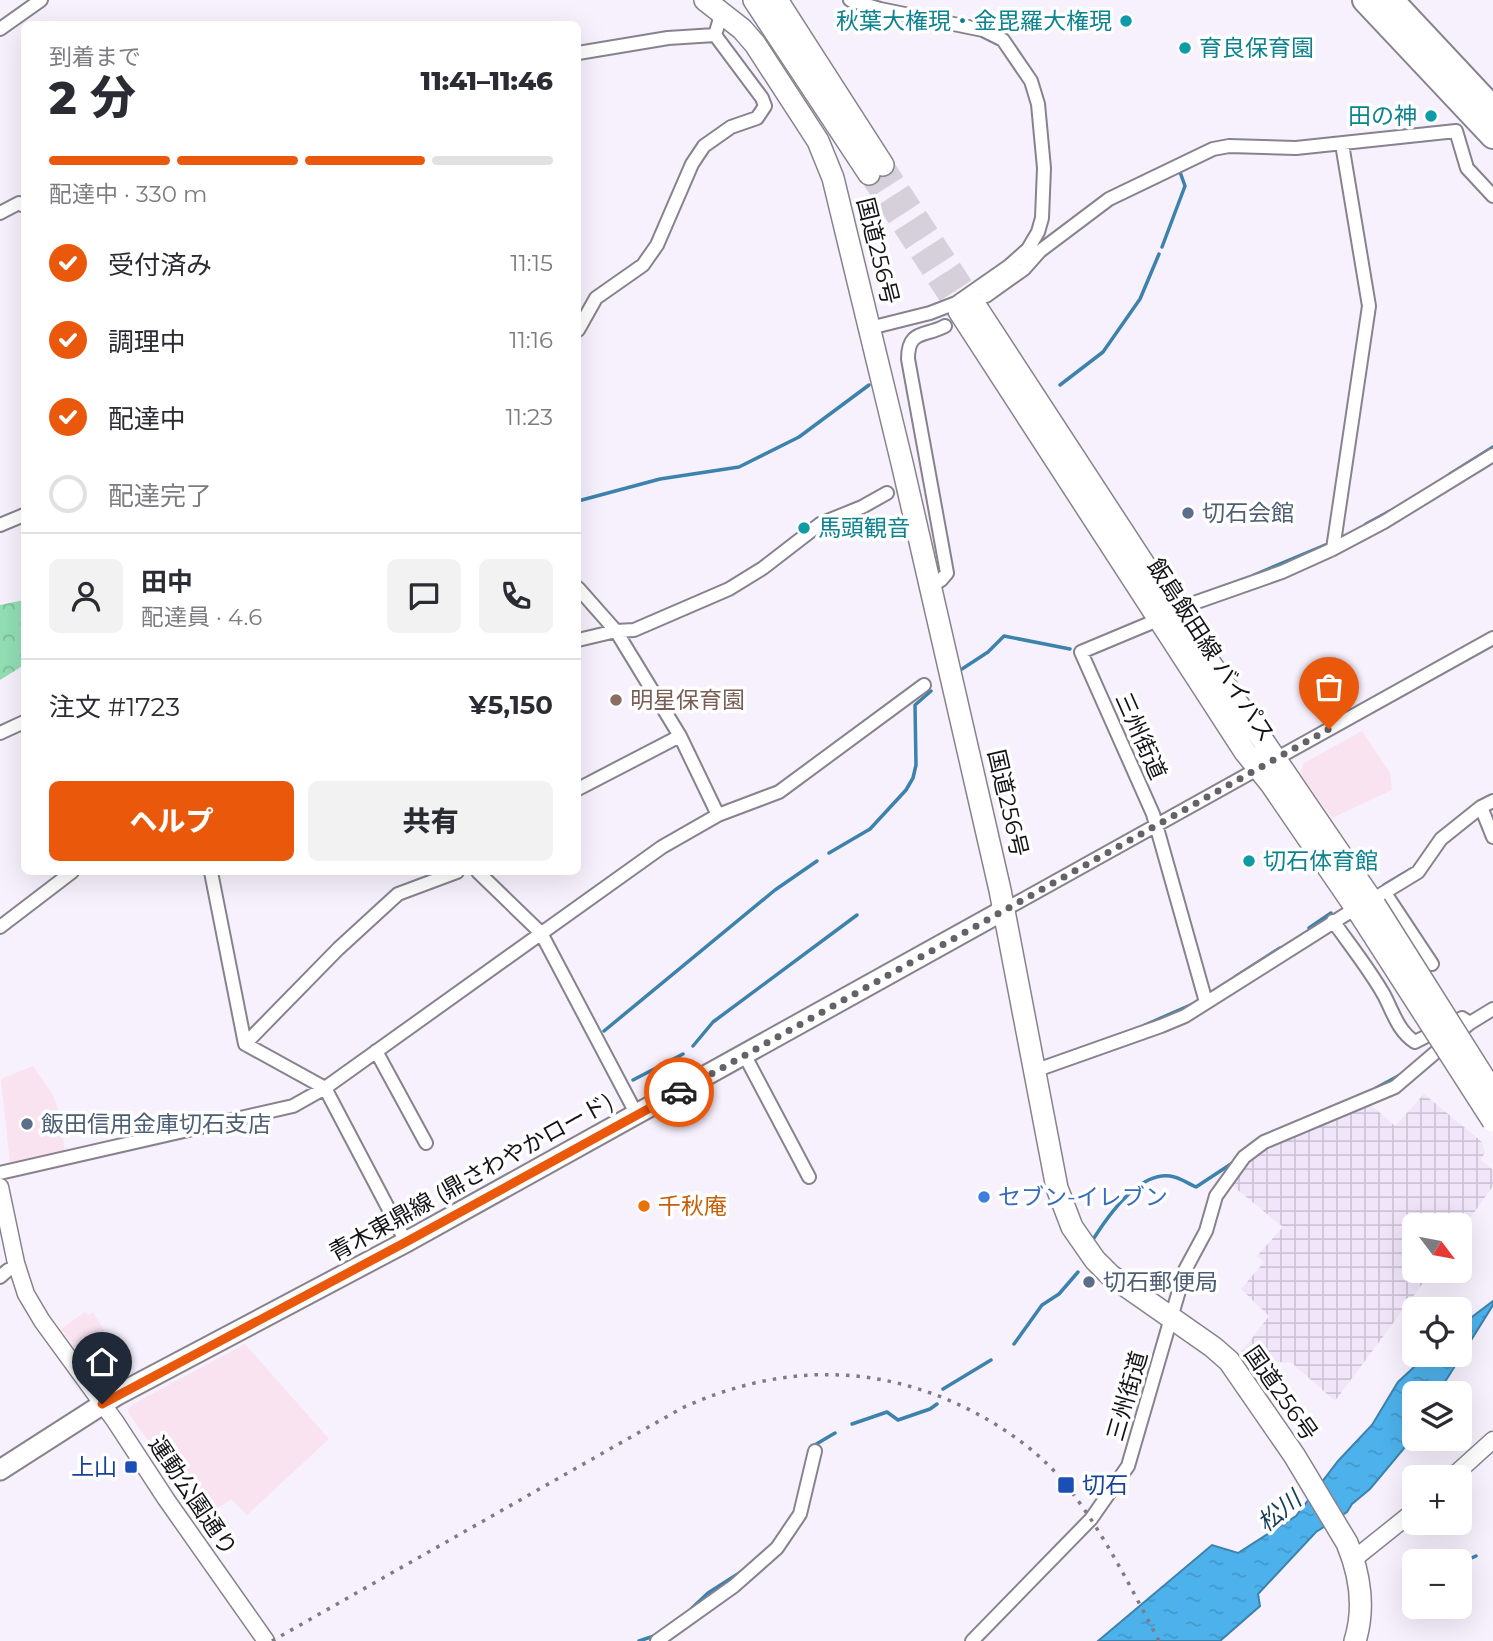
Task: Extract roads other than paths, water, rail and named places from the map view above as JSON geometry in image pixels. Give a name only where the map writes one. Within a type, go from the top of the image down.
[{"type":"highway","points":[[1366,0],[1493,136]]},
{"type":"highway","points":[[1391,0],[1493,109]]},
{"type":"main road","points":[[754,0],[876,169],[777,0]]},
{"type":"main road","name":"国道256号","points":[[713,6],[755,44],[818,141],[833,178],[1004,911],[1057,1188],[1072,1227],[1095,1260],[1110,1275],[1229,1361],[1296,1457],[1350,1551],[1360,1595],[1360,1635]]},
{"type":"main road","name":"飯島飯田線 バイパス","points":[[966,309],[1267,764],[1370,904],[1493,1092]]},
{"type":"main road","name":"飯島飯田線 バイパス","points":[[1370,904],[1493,1121]]},
{"type":"main road","name":"青木東鼎線 (鼎さわやかロード)","points":[[0,1470],[102,1404],[406,1242],[1004,911]]},
{"type":"street","points":[[0,29],[41,0]]},
{"type":"street","points":[[850,0],[880,9],[983,30],[1003,40],[1031,82],[1038,104],[1044,168],[1042,218],[1038,232],[1028,249],[1009,267],[956,303],[930,313],[870,328]]},
{"type":"street","points":[[581,325],[596,298],[643,265],[650,255],[674,209],[692,164],[704,146],[731,127],[757,118],[765,106],[762,98],[715,35],[713,6]]},
{"type":"street","points":[[581,52],[668,38],[715,35]]},
{"type":"street","points":[[930,587],[947,573],[908,349],[919,334],[966,309],[1024,269],[1040,251],[1109,199],[1213,149],[1230,146],[1296,148],[1456,131],[1467,168],[1493,196]]},
{"type":"street","points":[[1333,549],[1369,306],[1342,144]]},
{"type":"street","points":[[0,213],[21,204]]},
{"type":"street","points":[[1167,615],[1282,572],[1333,549],[1384,522],[1493,455]]},
{"type":"street","points":[[581,639],[616,631],[634,630],[729,589],[763,568],[820,524],[862,507],[887,493]]},
{"type":"street","points":[[0,525],[21,516]]},
{"type":"street","points":[[581,591],[616,631],[680,736],[718,815]]},
{"type":"street","name":"三州街道","points":[[1167,615],[1081,652],[1153,814],[1206,1002]]},
{"type":"street","points":[[1004,911],[1493,638]]},
{"type":"street","points":[[0,1173],[293,1106],[325,1088],[662,847],[718,815],[779,792],[924,685]]},
{"type":"street","points":[[0,733],[21,723]]},
{"type":"street","points":[[581,787],[680,736]]},
{"type":"street","points":[[1034,1071],[1185,1016],[1333,921],[1370,904],[1418,872],[1441,839],[1487,804],[1493,836]]},
{"type":"street","points":[[0,927],[68,875]]},
{"type":"street","points":[[212,875],[246,1044],[325,1088],[406,1242]]},
{"type":"street","points":[[246,1044],[338,949],[398,894],[449,875]]},
{"type":"street","points":[[481,875],[541,933],[637,1115]]},
{"type":"street","points":[[1370,904],[1432,964]]},
{"type":"street","points":[[1333,921],[1384,995],[1402,1031],[1411,1040],[1415,1042],[1462,1018],[1470,1023],[1493,1009]]},
{"type":"street","name":"三州街道","points":[[972,1641],[1091,1519],[1128,1466],[1185,1269],[1206,1231],[1216,1196],[1224,1181],[1244,1157],[1264,1142],[1395,1087],[1470,1023]]},
{"type":"street","points":[[376,1051],[426,1143]]},
{"type":"street","points":[[745,1056],[809,1177]]},
{"type":"street","name":"運動公園通り","points":[[0,1187],[13,1252],[26,1294],[42,1321],[261,1635]]},
{"type":"street","points":[[1465,1465],[1493,1440]]},
{"type":"street","points":[[657,1641],[734,1586],[777,1549],[800,1514],[815,1451]]},
{"type":"street","points":[[1350,1551],[1402,1518]]},
{"type":"water","points":[[1493,1301],[1472,1339],[1472,1317]]},
{"type":"water","points":[[1414,1367],[1454,1367],[1446,1381],[1402,1381],[1402,1451],[1347,1512],[1316,1532],[1258,1594],[1260,1606],[1220,1641],[1098,1641],[1212,1545],[1238,1553],[1296,1516],[1338,1461],[1372,1425],[1398,1382]]},
{"type":"waterway","points":[[1162,247],[1185,186],[1180,172]]},
{"type":"waterway","points":[[1060,385],[1103,352],[1140,299],[1159,254]]},
{"type":"waterway","points":[[581,500],[660,479],[739,467],[799,437],[869,385]]},
{"type":"waterway","points":[[1450,474],[1493,447]]},
{"type":"waterway","points":[[1366,524],[1390,511]]},
{"type":"waterway","points":[[1254,575],[1330,543]]},
{"type":"waterway","points":[[962,669],[988,652],[1004,636],[1070,649]]},
{"type":"waterway","points":[[829,853],[870,829],[906,790],[916,765],[915,705],[931,691]]},
{"type":"waterway","points":[[604,1031],[775,890],[817,861]]},
{"type":"waterway","points":[[1384,885],[1411,869]]},
{"type":"waterway","points":[[1309,928],[1331,913]]},
{"type":"waterway","points":[[693,1046],[713,1022],[857,915]]},
{"type":"waterway","points":[[1235,977],[1280,948]]},
{"type":"waterway","points":[[1145,1025],[1195,1003]]},
{"type":"waterway","points":[[633,1080],[683,1054]]},
{"type":"waterway","points":[[1376,1088],[1400,1075]]},
{"type":"waterway","points":[[1094,1238],[1126,1197],[1147,1181],[1170,1176],[1196,1187],[1234,1162]]},
{"type":"waterway","points":[[1014,1344],[1042,1305],[1059,1294],[1078,1272]]},
{"type":"waterway","points":[[943,1389],[991,1360]]},
{"type":"waterway","points":[[852,1424],[887,1412],[898,1420],[937,1404]]},
{"type":"waterway","points":[[813,1446],[835,1433]]},
{"type":"waterway","points":[[1472,1558],[1476,1556]]},
{"type":"waterway","points":[[691,1609],[708,1593],[744,1570]]},
{"type":"waterway","points":[[639,1641],[654,1636]]},
{"type":"tunnel","points":[[883,165],[973,302]]},
{"type":"tunnel","points":[[869,174],[959,311]]},
{"type":"railway","points":[[272,1641],[682,1408],[718,1393],[755,1383],[827,1375],[864,1377],[936,1395],[985,1418],[1024,1444],[1047,1463],[1080,1504],[1116,1561],[1159,1641]]},
{"type":"place","name":"秋葉大権現・金毘羅大権現","points":[[1126,21]]},
{"type":"place","name":"育良保育園","points":[[1185,48]]},
{"type":"place","name":"田の神","points":[[1431,116]]},
{"type":"place","name":"切石会館","points":[[1188,513]]},
{"type":"place","name":"馬頭観音","points":[[804,528]]},
{"type":"place","name":"明星保育園","points":[[616,700]]},
{"type":"place","name":"切石体育館","points":[[1249,861]]},
{"type":"place","name":"飯田信用金庫切石支店","points":[[27,1124]]},
{"type":"place","name":"セブン-イレブン","points":[[984,1197]]},
{"type":"place","name":"千秋庵","points":[[644,1206]]},
{"type":"place","name":"切石郵便局","points":[[1089,1282]]},
{"type":"place","name":"上山","points":[[131,1467]]},
{"type":"place","name":"切石","points":[[1066,1485]]},
{"type":"water label","name":"松川","points":[[1279,1511]]}]
